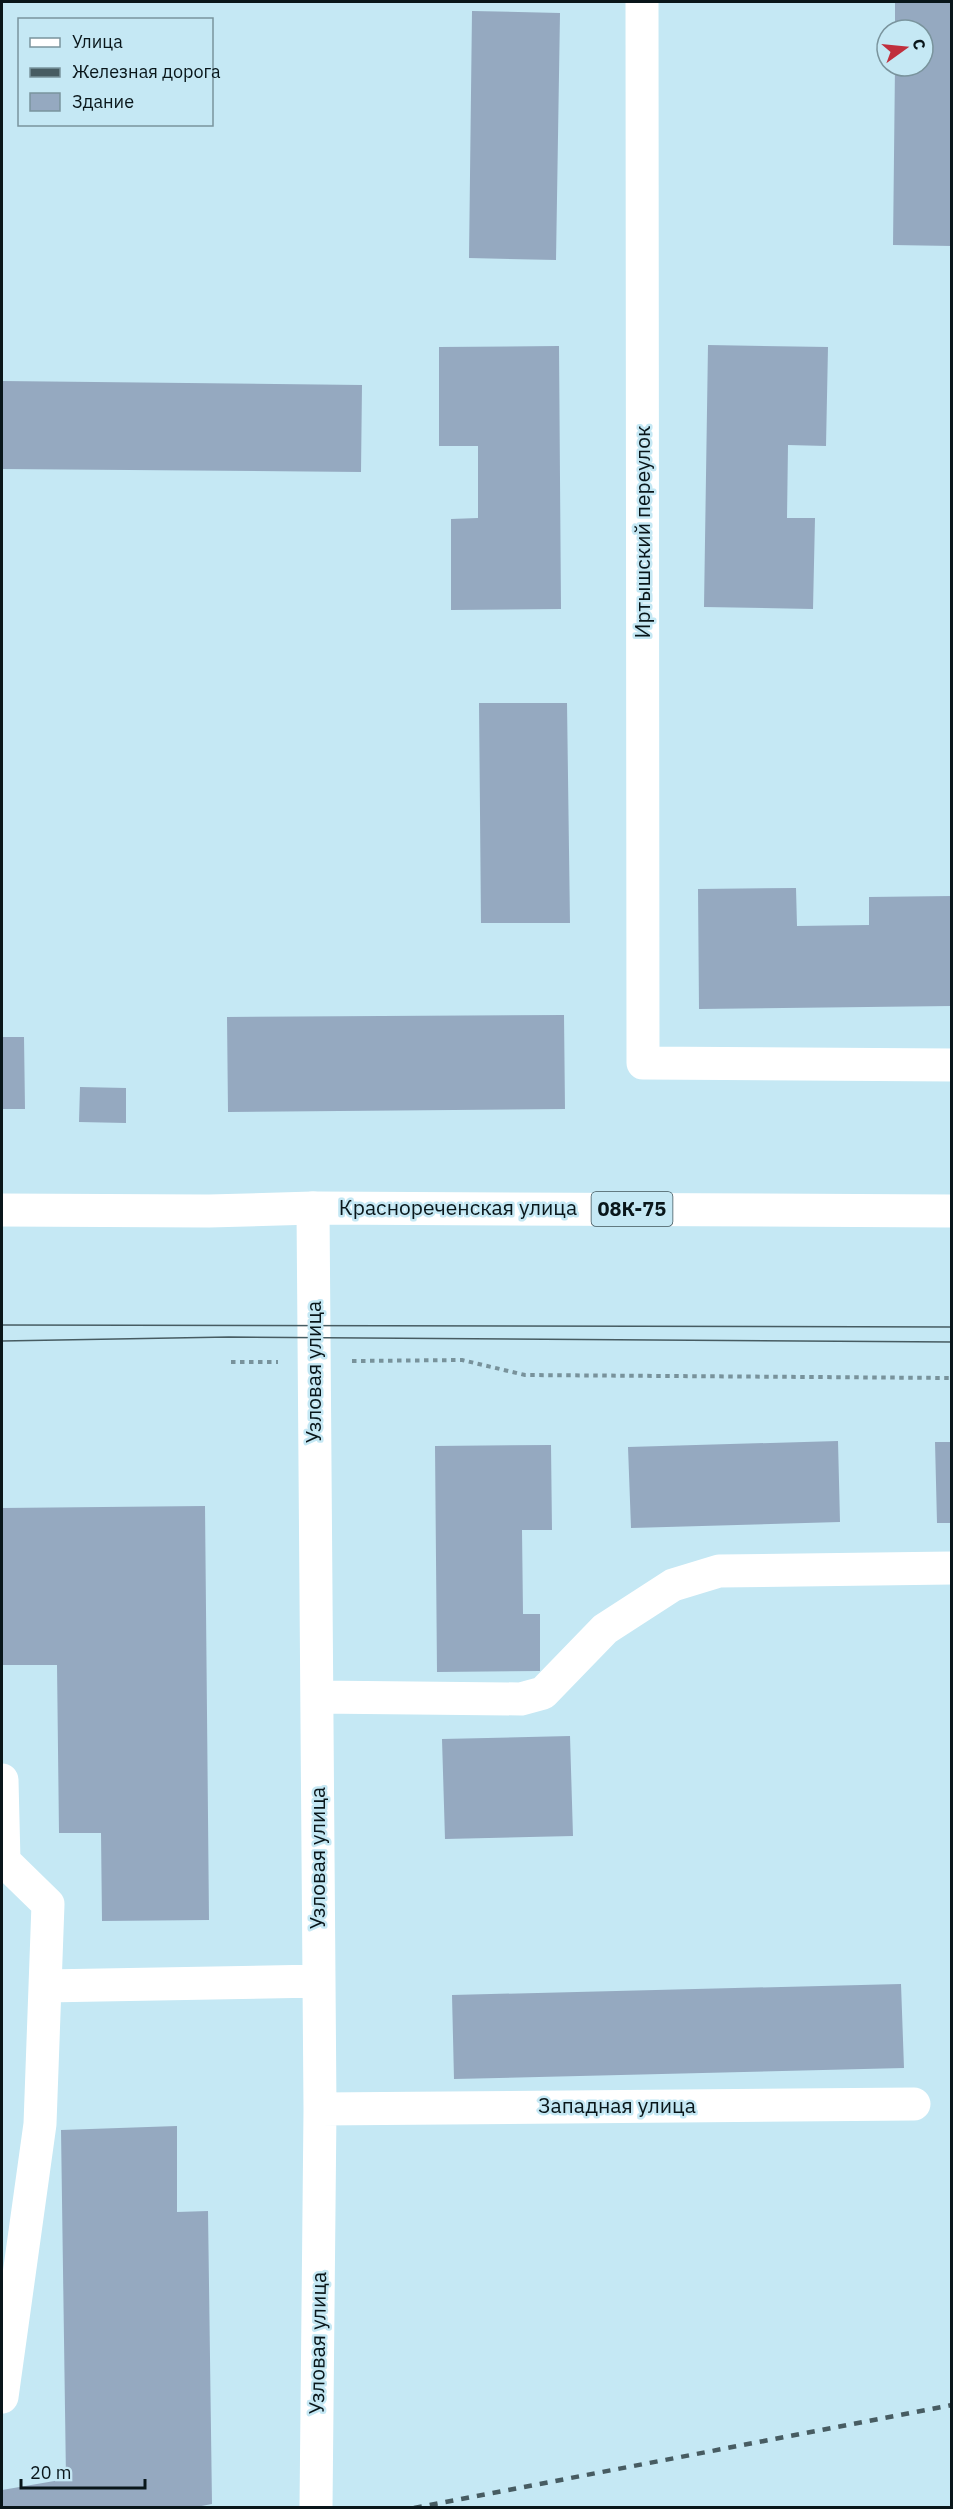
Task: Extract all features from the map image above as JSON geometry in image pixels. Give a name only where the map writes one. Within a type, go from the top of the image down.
[{"type":"street","name":"Иртышский переулок","points":[[642,2],[643,1064],[951,1065]]},
{"type":"street","name":"Краснореченская улица","points":[[2,1210],[209,1211],[313,1208],[951,1211]]},
{"type":"street","name":"Узловая улица","points":[[313,1208],[320,2109],[316,2508]]},
{"type":"street","points":[[317,1697],[521,1699],[543,1693],[606,1629],[673,1585],[719,1571],[951,1568]]},
{"type":"street","points":[[2,1801],[4,1862],[48,1904],[40,2124],[2,2397]]},
{"type":"street","points":[[45,1986],[319,1981]]},
{"type":"street","name":"Западная улица","points":[[320,2109],[914,2104]]},
{"type":"path","points":[[231,1362],[462,1359],[525,1375],[951,1378]]},
{"type":"building","points":[[895,2],[952,2],[952,246],[893,245],[895,78],[935,78],[935,18],[895,18]]},
{"type":"building","points":[[472,11],[560,13],[556,260],[469,258]]},
{"type":"building","points":[[708,345],[828,347],[826,446],[788,445],[787,518],[815,518],[813,609],[704,607]]},
{"type":"building","points":[[559,346],[561,609],[451,610],[451,519],[478,518],[478,446],[439,446],[439,347]]},
{"type":"building","points":[[2,381],[362,385],[361,472],[2,469]]},
{"type":"building","points":[[479,703],[567,703],[570,923],[481,923]]},
{"type":"building","points":[[796,888],[797,926],[869,925],[869,897],[952,896],[952,1006],[699,1009],[698,889]]},
{"type":"building","points":[[564,1015],[565,1109],[228,1112],[227,1017]]},
{"type":"building","points":[[2,1037],[24,1037],[25,1109],[2,1109]]},
{"type":"building","points":[[80,1087],[126,1088],[126,1123],[79,1122]]},
{"type":"building","points":[[838,1441],[840,1522],[631,1528],[628,1447]]},
{"type":"building","points":[[935,1442],[952,1442],[952,1523],[937,1523]]},
{"type":"building","points":[[551,1445],[552,1530],[522,1530],[523,1614],[540,1614],[540,1671],[437,1672],[435,1446]]},
{"type":"building","points":[[205,1506],[209,1920],[102,1921],[101,1833],[59,1833],[57,1665],[2,1665],[2,1508]]},
{"type":"building","points":[[570,1736],[573,1836],[445,1839],[442,1739]]},
{"type":"building","points":[[901,1984],[904,2068],[454,2079],[452,1995]]},
{"type":"building","points":[[177,2126],[177,2212],[208,2211],[212,2504],[191,2508],[2,2508],[2,2490],[66,2479],[61,2130]]},
{"type":"tram line","points":[[2,1325],[952,1327]]},
{"type":"tram line","points":[[2,1341],[229,1337],[952,1342]]},
{"type":"railway","points":[[414,2508],[952,2405]]}]
